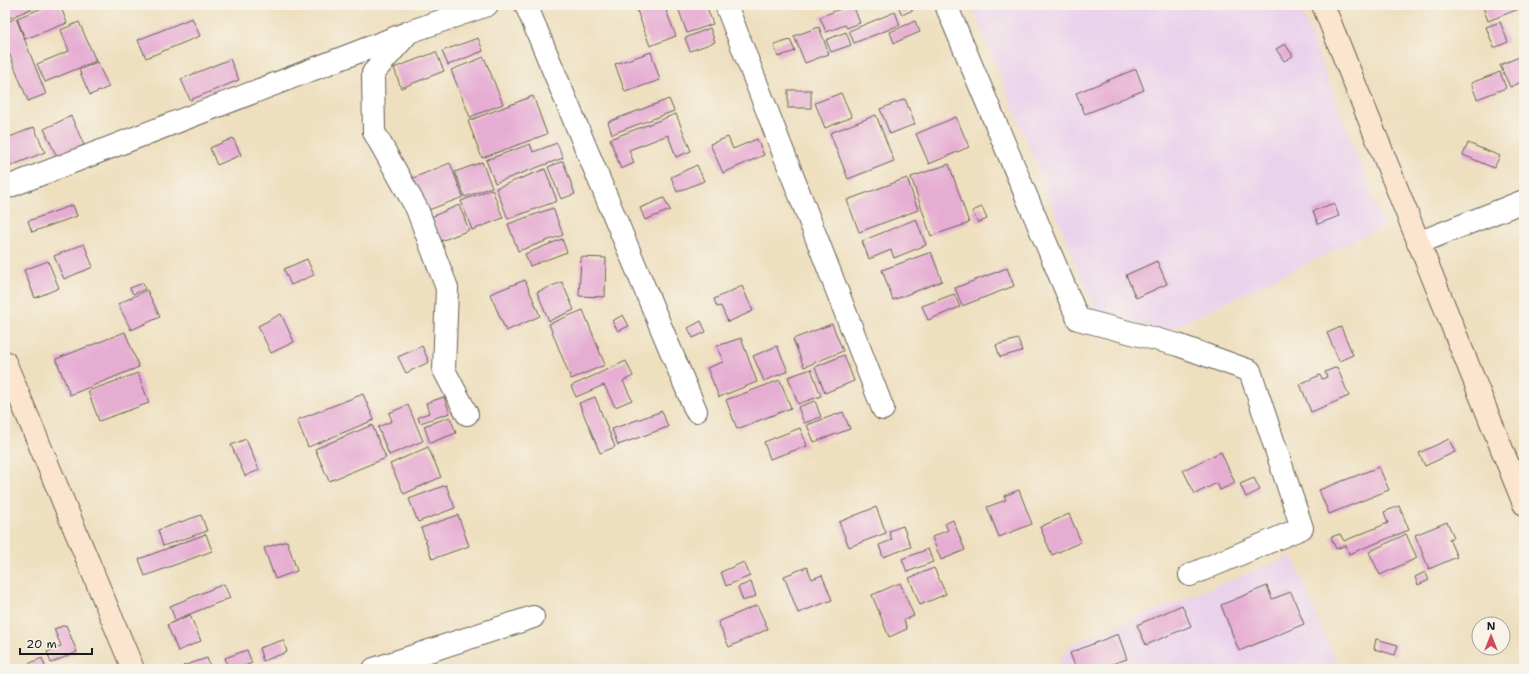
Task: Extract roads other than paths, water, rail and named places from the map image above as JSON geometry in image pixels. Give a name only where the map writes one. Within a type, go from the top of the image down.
[{"type":"street","points":[[5,188],[409,32],[487,5]]},
{"type":"street","points":[[526,5],[696,411]]},
{"type":"street","points":[[726,5],[882,409]]},
{"type":"street","points":[[946,5],[1078,319],[1178,345],[1250,372],[1302,528],[1190,575]]},
{"type":"street","points":[[1323,5],[1524,504]]},
{"type":"street","points":[[409,32],[373,73],[374,132],[417,208],[447,288],[444,370],[466,414]]},
{"type":"street","points":[[1418,243],[1524,201]]},
{"type":"street","points":[[5,362],[133,669]]},
{"type":"street","points":[[374,669],[533,618]]},
{"type":"street","points":[[122,642],[145,669]]}]
